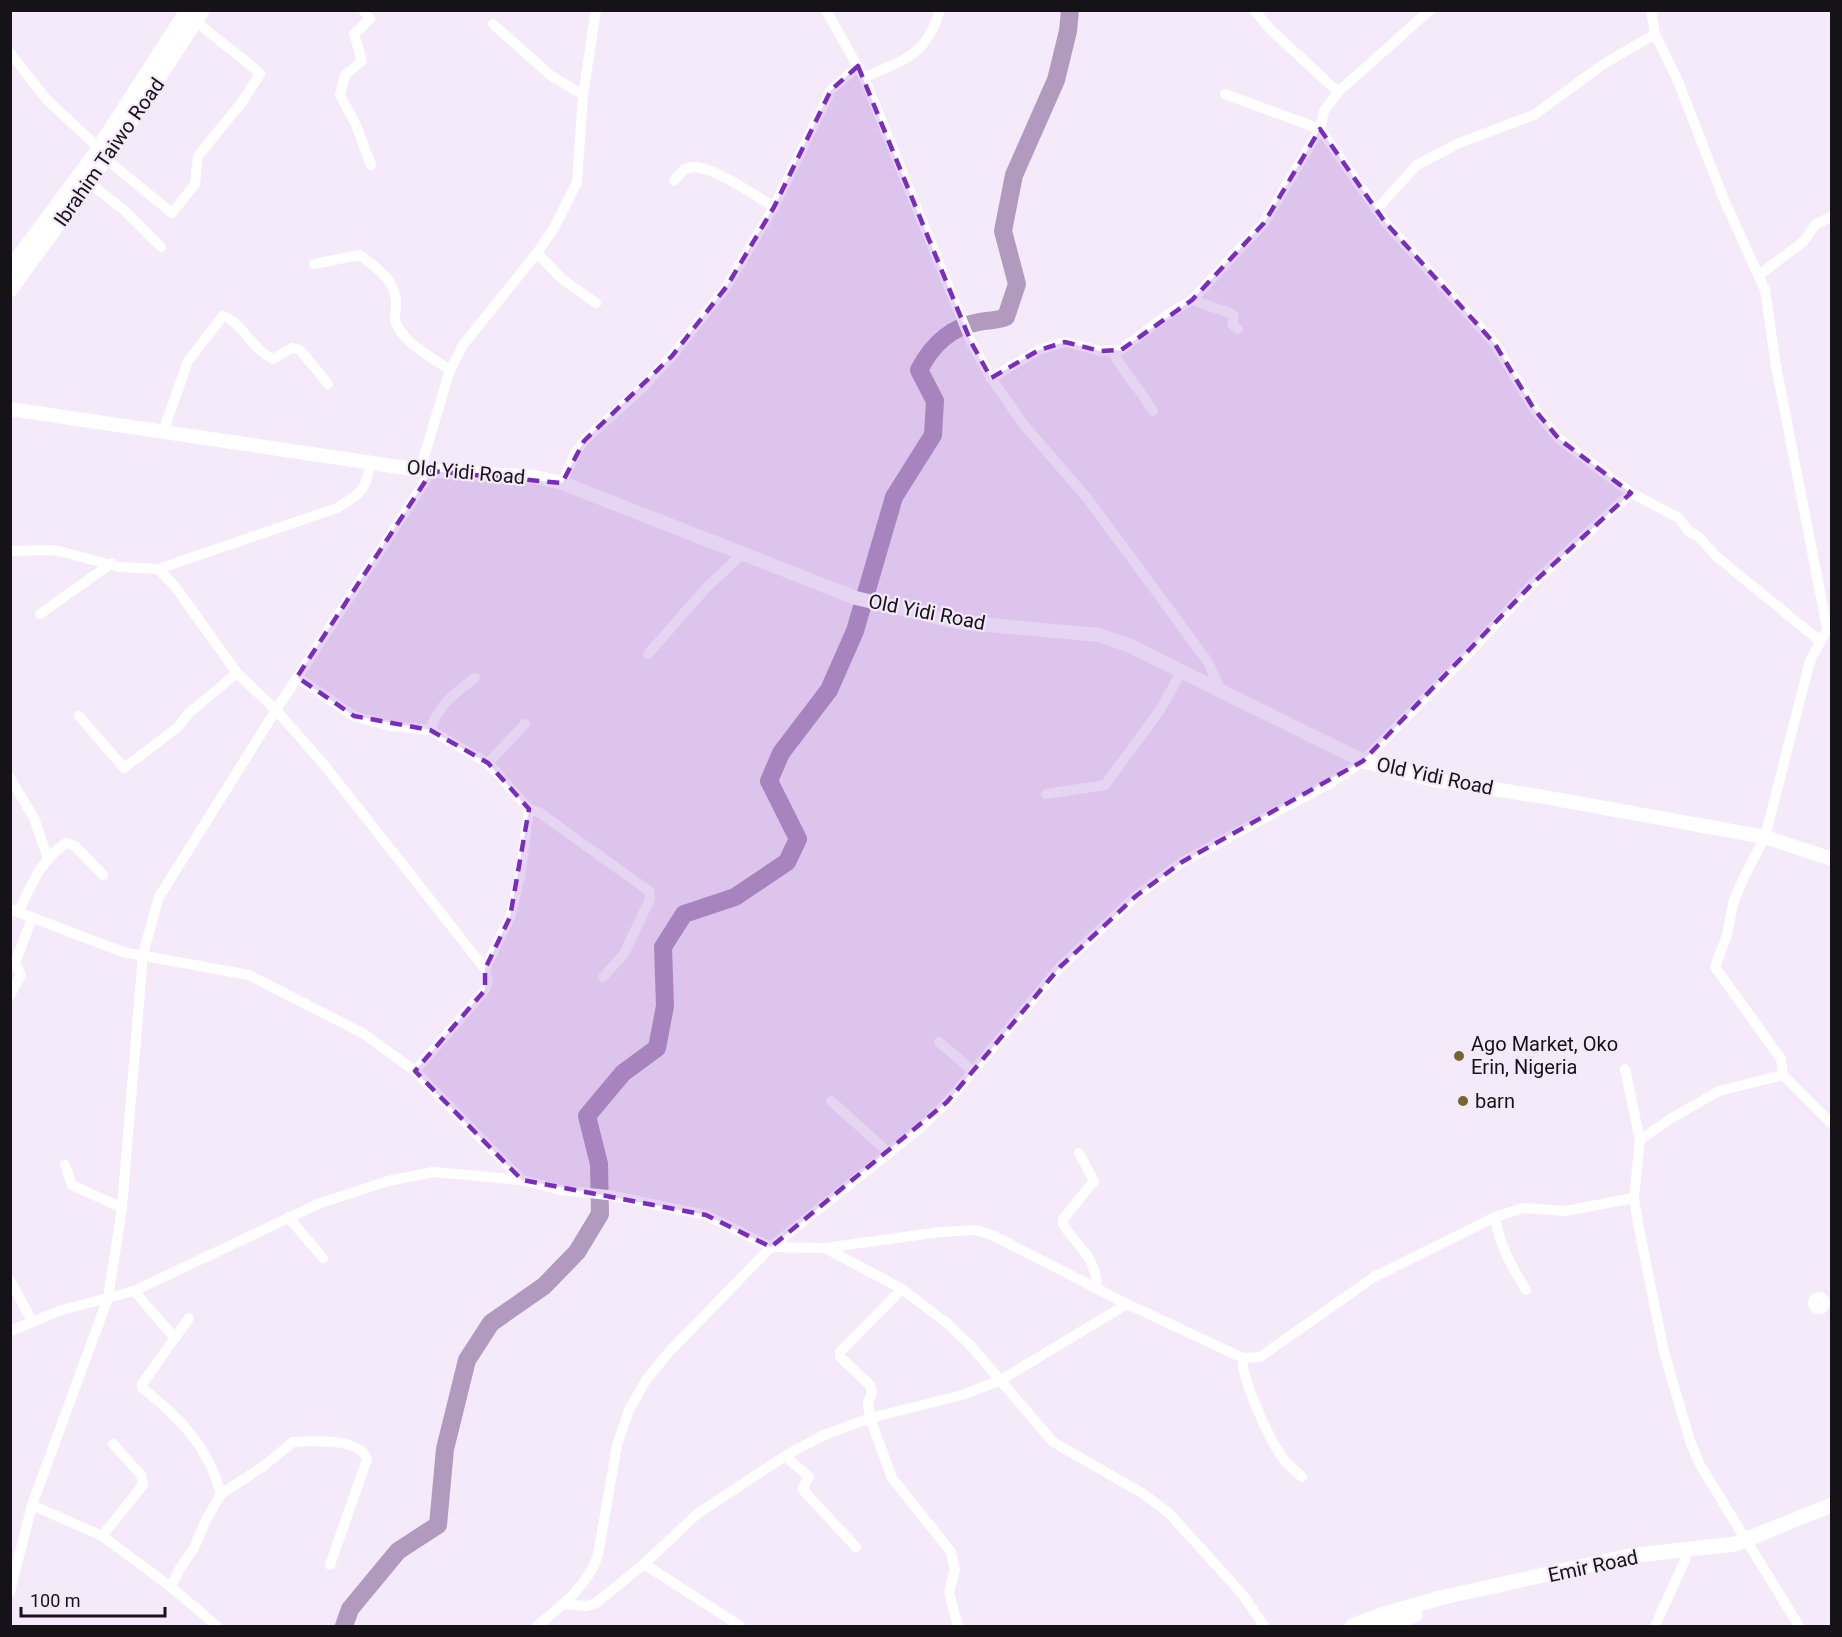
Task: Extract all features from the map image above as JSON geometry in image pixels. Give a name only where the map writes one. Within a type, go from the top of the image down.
[{"type":"highway","name":"Emir Road","points":[[1352,1626],[1384,1614],[1466,1592],[1629,1556],[1737,1554],[1750,1544],[1832,1504]]},
{"type":"highway","name":"Emir Road","points":[[1750,1544],[1832,1514]]},
{"type":"highway","name":"Emir Road","points":[[1381,1626],[1459,1601],[1512,1592],[1630,1564],[1685,1555]]},
{"type":"main road","name":"Ibrahim Taiwo Road","points":[[10,268],[102,153],[196,14]]},
{"type":"main road","name":"Ibrahim Taiwo Road","points":[[10,291],[89,183],[102,153]]},
{"type":"main road","name":"Old Yidi Road","points":[[10,409],[426,471],[535,477],[562,483],[872,603],[956,622],[1099,635],[1128,645],[1362,761],[1429,779],[1544,796],[1766,837],[1832,859]]},
{"type":"street","points":[[363,10],[370,19],[354,34],[362,61],[345,75],[340,94],[356,124],[371,165]]},
{"type":"street","points":[[10,1592],[16,1554],[32,1505],[108,1298],[122,1208],[143,954],[151,916],[159,897],[426,471],[450,370],[463,345],[537,253],[554,228],[577,182],[583,95],[596,10]]},
{"type":"street","points":[[826,10],[864,78],[970,342],[991,378],[1024,425],[1087,498],[1208,662],[1221,691]]},
{"type":"street","points":[[864,78],[920,50],[927,42],[940,10]]},
{"type":"street","points":[[1254,10],[1272,31],[1338,92]]},
{"type":"street","points":[[991,378],[1039,350],[1065,342],[1113,352],[1121,350],[1167,315],[1192,300],[1264,223],[1320,129],[1324,111],[1338,92],[1430,10]]},
{"type":"street","points":[[1651,10],[1655,34],[1678,81],[1722,195],[1765,290],[1776,366],[1829,625],[1810,661],[1766,837],[1743,877],[1733,903],[1727,935],[1715,967],[1781,1059],[1783,1075],[1832,1124]]},
{"type":"street","points":[[10,53],[47,100],[102,153],[172,213],[195,184],[198,156],[242,102],[260,74],[242,57],[216,40],[196,14]]},
{"type":"street","points":[[493,24],[550,75],[583,95]]},
{"type":"street","points":[[1376,210],[1417,165],[1459,143],[1534,115],[1602,65],[1655,34]]},
{"type":"street","points":[[562,483],[580,446],[672,356],[727,286],[774,207],[831,90],[858,66]]},
{"type":"street","points":[[1225,94],[1320,129],[1376,210],[1480,324],[1495,344],[1534,409],[1559,439],[1630,493],[1679,519],[1688,531],[1699,537],[1717,557],[1820,641]]},
{"type":"street","points":[[674,181],[684,169],[694,167],[740,187],[774,207]]},
{"type":"street","points":[[89,183],[124,210],[161,247]]},
{"type":"street","points":[[1759,275],[1804,241],[1815,225],[1832,216]]},
{"type":"street","points":[[537,253],[562,279],[596,303]]},
{"type":"street","points":[[314,264],[360,255],[391,280],[396,300],[395,319],[402,332],[414,345],[450,370]]},
{"type":"street","points":[[1192,300],[1230,313],[1234,316],[1232,324],[1238,329]]},
{"type":"street","points":[[163,432],[188,361],[223,316],[232,319],[260,353],[273,359],[292,348],[300,350],[328,384]]},
{"type":"street","points":[[1113,352],[1124,373],[1141,391],[1153,411]]},
{"type":"street","points":[[10,551],[55,550],[112,563],[119,567],[158,569],[337,508],[359,495],[368,480],[370,462]]},
{"type":"street","points":[[537,1626],[563,1604],[593,1570],[617,1445],[629,1410],[640,1390],[669,1352],[771,1247],[889,1153],[947,1102],[1060,967],[1136,896],[1182,862],[1332,782],[1362,761],[1464,658],[1533,583],[1630,493]]},
{"type":"street","points":[[648,654],[706,588],[743,553]]},
{"type":"street","points":[[40,614],[112,563]]},
{"type":"street","points":[[158,569],[174,585],[237,673],[276,710],[325,766],[485,969],[488,981],[485,990],[415,1071]]},
{"type":"street","points":[[1046,794],[1105,785],[1160,710],[1182,671]]},
{"type":"street","points":[[79,716],[124,768],[178,727],[189,713],[237,673]]},
{"type":"street","points":[[297,677],[354,716],[391,726],[430,730],[488,763],[529,809],[540,813],[649,891],[650,898],[624,954],[603,977]]},
{"type":"street","points":[[430,730],[436,715],[449,696],[475,678]]},
{"type":"street","points":[[488,763],[525,724]]},
{"type":"street","points":[[10,778],[34,818],[48,859]]},
{"type":"street","points":[[485,969],[510,917],[520,876],[529,809]]},
{"type":"street","points":[[103,875],[75,846],[66,843],[35,875],[15,910],[123,952],[249,975],[364,1034],[415,1071],[522,1180]]},
{"type":"street","points":[[10,995],[21,975],[15,963],[17,950],[32,918]]},
{"type":"street","points":[[939,1042],[973,1071]]},
{"type":"street","points":[[1625,1069],[1640,1140],[1634,1198],[1664,1352],[1690,1441],[1700,1465],[1799,1626]]},
{"type":"street","points":[[1640,1140],[1670,1119],[1719,1091],[1783,1075]]},
{"type":"street","points":[[831,1101],[889,1153]]},
{"type":"street","points":[[1079,1153],[1094,1181],[1063,1219],[1063,1224],[1091,1260],[1096,1273],[1097,1288]]},
{"type":"street","points":[[65,1165],[72,1185],[122,1208]]},
{"type":"street","points":[[10,1331],[32,1321],[134,1291],[288,1217],[388,1181],[433,1172],[522,1180],[706,1215],[771,1247],[825,1248],[940,1232],[976,1230],[994,1236],[1127,1304],[1243,1358],[1260,1357],[1374,1277],[1495,1217],[1523,1208],[1564,1211],[1634,1198]]},
{"type":"street","points":[[288,1217],[323,1258]]},
{"type":"street","points":[[1495,1217],[1498,1238],[1506,1257],[1526,1290]]},
{"type":"street","points":[[825,1248],[902,1289],[948,1324],[1001,1380],[1053,1442],[1142,1492],[1169,1513],[1243,1595],[1264,1626]]},
{"type":"street","points":[[10,1280],[32,1321]]},
{"type":"street","points":[[902,1289],[840,1352],[842,1360],[870,1385],[872,1393],[868,1402],[870,1418],[892,1478],[951,1552],[955,1570],[949,1592],[958,1626]]},
{"type":"street","points":[[134,1291],[174,1337]]},
{"type":"street","points":[[563,1604],[587,1606],[596,1603],[644,1564],[697,1514],[785,1456],[822,1436],[870,1418],[962,1395],[1001,1380],[1127,1304]]},
{"type":"street","points":[[189,1318],[142,1384],[142,1388],[177,1417],[193,1436],[214,1469],[221,1494]]},
{"type":"street","points":[[1243,1358],[1244,1376],[1252,1389],[1263,1423],[1282,1457],[1302,1477]]},
{"type":"street","points":[[171,1587],[178,1570],[194,1548],[221,1494],[265,1465],[293,1442],[316,1441],[358,1446],[365,1452],[367,1459],[330,1564]]},
{"type":"street","points":[[102,1536],[143,1485],[141,1475],[113,1444]]},
{"type":"street","points":[[785,1456],[809,1477],[802,1489],[805,1495],[818,1504],[856,1547]]},
{"type":"street","points":[[32,1505],[102,1536],[171,1587],[217,1626]]},
{"type":"street","points":[[1655,1626],[1685,1555]]},
{"type":"street","points":[[644,1564],[740,1626]]},
{"type":"highlighted area","points":[[858,66],[971,342],[991,378],[1039,350],[1065,342],[1100,351],[1121,350],[1192,300],[1264,223],[1320,129],[1385,222],[1495,344],[1534,409],[1559,439],[1631,493],[1533,583],[1363,761],[1182,862],[1136,896],[1060,967],[947,1102],[771,1247],[706,1215],[522,1180],[415,1071],[485,990],[485,969],[510,917],[529,809],[488,763],[430,730],[354,716],[297,677],[432,471],[562,483],[584,441],[672,356],[727,286],[774,207],[831,90]]},
{"type":"waterway","points":[[344,1626],[350,1609],[398,1551],[438,1525],[445,1449],[467,1360],[491,1323],[544,1286],[577,1252],[600,1214],[599,1164],[587,1116],[623,1073],[657,1048],[665,1006],[663,947],[684,914],[735,897],[787,862],[798,839],[769,781],[781,753],[829,690],[855,631],[894,497],[933,435],[935,401],[919,370],[936,345],[959,328],[1006,317],[1017,284],[1003,231],[1014,175],[1056,80],[1068,31],[1070,10]]},
{"type":"place","name":"Ago Market, Oko Erin, Nigeria","points":[[1459,1056]]},
{"type":"place","name":"barn","points":[[1463,1101]]}]
